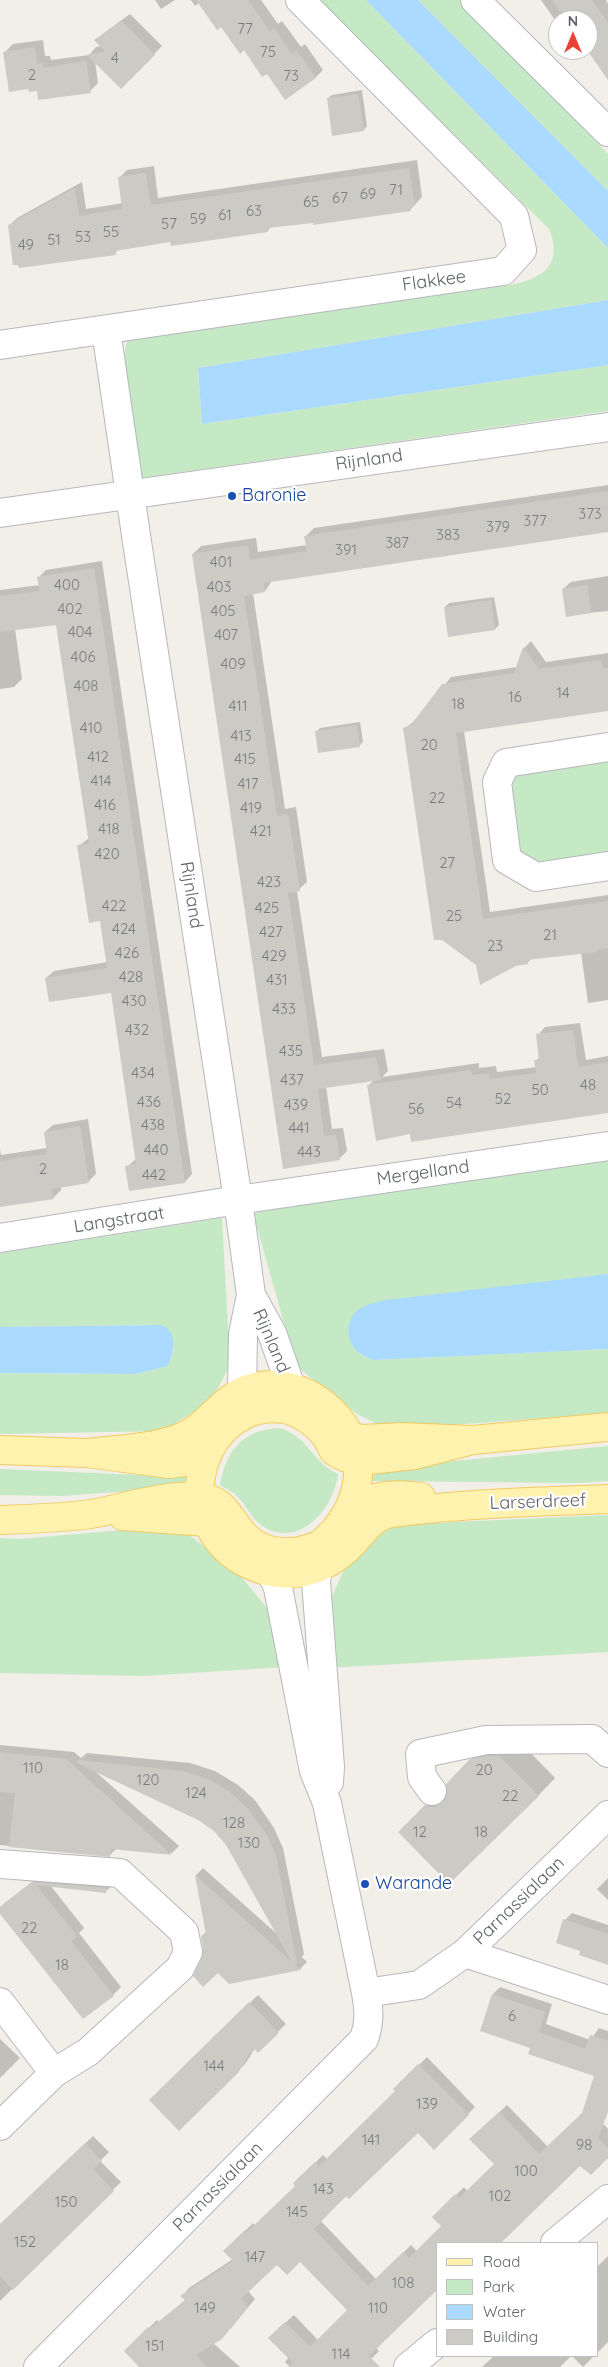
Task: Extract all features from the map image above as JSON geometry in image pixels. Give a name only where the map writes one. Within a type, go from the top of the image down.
[{"type":"main road","points":[[266,1387],[291,1387],[316,1397],[338,1416],[350,1436],[358,1461],[354,1495],[356,1520],[343,1552],[320,1555],[295,1574],[271,1572],[239,1560],[215,1537],[203,1510],[202,1474],[209,1451],[239,1405],[266,1387]]},
{"type":"main road","points":[[87,1453],[165,1443],[197,1429],[228,1400],[239,1405],[261,1409],[274,1408],[298,1414],[319,1428],[333,1450],[350,1460],[358,1461],[415,1455],[473,1440]]},
{"type":"main road","points":[[350,1436],[362,1439],[402,1437],[473,1440],[608,1427]]},
{"type":"main road","points":[[0,1450],[87,1453],[169,1464],[192,1461],[209,1451]]},
{"type":"main road","points":[[0,1520],[92,1514],[152,1500],[203,1510]]},
{"type":"main road","points":[[203,1510],[212,1500],[223,1507],[238,1529],[263,1548],[278,1552],[294,1553],[308,1550],[320,1555]]},
{"type":"main road","name":"Larserdreef","points":[[356,1520],[373,1520],[391,1514],[468,1504],[608,1500]]},
{"type":"street","name":"Flakkee","points":[[0,343],[106,330],[503,271],[522,250],[514,216],[300,0]]},
{"type":"street","points":[[475,0],[608,132]]},
{"type":"street","name":"Rijnland","points":[[106,330],[251,1295],[243,1334],[239,1405]]},
{"type":"street","name":"Rijnland","points":[[131,496],[291,470],[608,427]]},
{"type":"street","points":[[0,513],[131,496]]},
{"type":"street","points":[[608,747],[506,763],[497,782],[507,860],[536,877],[608,866]]},
{"type":"street","name":"Mergelland","points":[[238,1200],[608,1146]]},
{"type":"street","name":"Langstraat","points":[[0,1238],[238,1200]]},
{"type":"street","name":"Rijnland","points":[[251,1295],[272,1333],[291,1387]]},
{"type":"street","name":"Parnassialaan","points":[[320,1555],[316,1581],[330,1767],[327,1803]]},
{"type":"street","name":"Parnassialaan","points":[[38,2367],[364,2039],[370,2015],[366,1993],[327,1803],[314,1771],[278,1588],[271,1572]]},
{"type":"street","points":[[432,1791],[422,1777],[420,1754],[486,1740],[592,1739],[608,1752]]},
{"type":"street","name":"Parnassialaan","points":[[366,1993],[419,1985],[465,1952],[608,1815]]},
{"type":"street","points":[[0,1864],[120,1873],[184,1932],[188,1952],[180,1968],[88,2052],[54,2073],[0,2126]]},
{"type":"street","points":[[465,1952],[608,2000]]},
{"type":"street","points":[[0,2002],[54,2073]]},
{"type":"street","points":[[556,2242],[608,2199]]},
{"type":"street","points":[[408,2367],[436,2343]]},
{"type":"green space","points":[[319,0],[366,0],[608,248],[608,300],[198,368],[202,424],[608,365],[608,411],[141,478],[122,367],[127,340],[510,285],[532,279],[547,269],[551,262],[553,243],[550,230]]},
{"type":"green space","points":[[418,0],[459,0],[608,154],[608,191]]},
{"type":"green space","points":[[608,756],[608,864],[523,874],[509,779],[515,769]]},
{"type":"green space","points":[[608,1158],[608,1274],[548,1282],[352,1345],[360,1354],[374,1360],[608,1349],[608,1413],[402,1429],[377,1424],[357,1414],[296,1366],[253,1213]]},
{"type":"green space","points":[[222,1218],[230,1365],[217,1390],[198,1409],[163,1431],[0,1434],[0,1373],[135,1374],[168,1366],[174,1349],[161,1325],[0,1327],[0,1253]]},
{"type":"green space","points":[[279,1428],[297,1437],[321,1463],[338,1474],[335,1487],[322,1512],[301,1530],[288,1533],[275,1532],[261,1525],[236,1495],[220,1485],[227,1462],[238,1444],[255,1433]]},
{"type":"green space","points":[[608,1446],[608,1481],[577,1483],[370,1481],[372,1469]]},
{"type":"green space","points":[[0,1469],[186,1477],[187,1487],[61,1496],[0,1495]]},
{"type":"green space","points":[[608,1515],[608,1652],[328,1668],[331,1599],[343,1572],[382,1530],[411,1524]]},
{"type":"green space","points":[[157,1527],[188,1534],[238,1573],[268,1609],[285,1667],[143,1676],[0,1673],[0,1538],[19,1539]]},
{"type":"water","points":[[366,0],[418,0],[608,191],[608,248]]},
{"type":"water","points":[[608,300],[608,365],[202,424],[198,368]]},
{"type":"water","points":[[608,1274],[608,1349],[374,1360],[359,1353],[354,1348],[349,1335],[350,1322],[353,1316],[357,1311],[369,1304],[386,1300]]},
{"type":"water","points":[[161,1325],[171,1332],[173,1337],[172,1355],[168,1366],[135,1374],[0,1373],[0,1327]]},
{"type":"building","points":[[196,0],[248,0],[270,31],[274,28],[292,54],[297,51],[316,78],[285,100],[267,74],[262,77],[244,50],[240,54],[221,27],[217,30]]},
{"type":"building","points":[[552,0],[592,0],[608,23],[608,80],[594,60],[598,60],[598,10],[559,10]]},
{"type":"building","points":[[122,21],[155,55],[121,89],[87,55],[105,51],[94,40]]},
{"type":"building","points":[[35,47],[37,64],[43,63],[43,68],[86,61],[91,93],[38,100],[37,91],[29,92],[28,89],[9,92],[3,52]]},
{"type":"building","points":[[358,94],[364,131],[332,136],[327,98]]},
{"type":"building","points":[[409,168],[415,206],[410,207],[411,211],[313,225],[313,223],[267,228],[268,232],[171,246],[170,242],[115,251],[116,255],[19,268],[18,265],[13,265],[8,225],[75,188],[79,216],[122,209],[118,177],[146,173],[151,205]]},
{"type":"building","points":[[608,491],[608,532],[264,583],[265,592],[244,596],[277,816],[288,814],[300,891],[288,893],[314,1065],[376,1057],[381,1080],[318,1089],[324,1136],[336,1135],[340,1160],[283,1169],[192,554],[248,545],[250,560],[307,551],[304,536]]},
{"type":"building","points":[[94,568],[185,1183],[129,1191],[125,1166],[136,1164],[111,993],[49,1002],[45,978],[107,968],[100,921],[89,923],[77,845],[89,844],[56,625],[0,632],[0,596],[40,591],[37,577]]},
{"type":"building","points":[[587,585],[591,613],[566,617],[562,589]]},
{"type":"building","points":[[491,600],[495,630],[448,637],[444,607]]},
{"type":"building","points":[[523,647],[539,669],[601,660],[603,668],[608,668],[608,711],[456,733],[483,919],[608,901],[608,948],[597,950],[597,952],[527,960],[528,964],[516,966],[480,985],[476,965],[442,940],[434,940],[403,728],[411,725],[442,684],[514,673]]},
{"type":"building","points":[[357,725],[360,747],[318,753],[315,731]]},
{"type":"building","points":[[573,1030],[578,1067],[608,1062],[608,1113],[411,1142],[410,1134],[376,1141],[367,1085],[471,1070],[472,1075],[489,1073],[490,1079],[536,1073],[534,1060],[539,1060],[536,1034]]},
{"type":"building","points":[[80,1126],[89,1183],[52,1189],[54,1199],[0,1207],[0,1161],[47,1154],[44,1132]]},
{"type":"building","points":[[0,1752],[66,1759],[172,1855],[111,1849],[110,1857],[9,1847],[15,1793],[0,1792]]},
{"type":"building","points":[[499,1756],[539,1796],[449,1884],[398,1832],[425,1805],[433,1807],[441,1803],[446,1797],[446,1784],[470,1759]]},
{"type":"building","points":[[78,1760],[182,1771],[208,1779],[230,1792],[247,1808],[267,1835],[276,1856],[297,1963],[294,1964],[301,1970],[229,1984],[218,1973],[203,1987],[193,1976],[202,1958],[201,1936],[206,1935],[195,1875],[292,1962],[226,1845],[214,1831],[198,1820],[77,1763]]},
{"type":"building","points":[[32,1882],[107,1888],[106,1893],[36,1885],[77,1936],[71,1941],[114,1996],[83,2019],[0,1914],[0,1907]]},
{"type":"building","points":[[563,1919],[608,1934],[608,1965],[579,1955],[580,1951],[556,1943]]},
{"type":"building","points":[[492,1994],[545,2012],[539,2032],[585,2049],[590,2035],[608,2041],[608,2112],[598,2138],[608,2148],[608,2158],[591,2175],[580,2166],[502,2242],[436,2242],[436,2291],[369,2356],[380,2367],[289,2367],[293,2363],[268,2338],[285,2322],[310,2347],[347,2310],[300,2262],[287,2275],[277,2265],[241,2299],[248,2307],[222,2339],[196,2355],[207,2367],[139,2367],[124,2351],[148,2327],[150,2329],[185,2300],[180,2296],[233,2261],[223,2251],[245,2230],[247,2232],[295,2186],[293,2183],[315,2162],[319,2166],[395,2091],[393,2089],[418,2064],[469,2115],[434,2150],[418,2133],[349,2199],[346,2196],[314,2229],[368,2286],[403,2252],[409,2258],[441,2226],[432,2217],[455,2194],[459,2198],[494,2164],[469,2139],[499,2112],[539,2154],[582,2113],[594,2076],[528,2054],[530,2048],[480,2031]]},
{"type":"building","points":[[249,2002],[279,2033],[258,2053],[253,2048],[238,2073],[179,2131],[149,2100]]},
{"type":"building","points":[[85,2143],[102,2161],[93,2169],[114,2191],[13,2290],[0,2276],[0,2224]]},
{"type":"place","name":"Baronie","points":[[232,496]]},
{"type":"place","name":"Warande","points":[[365,1884]]}]
